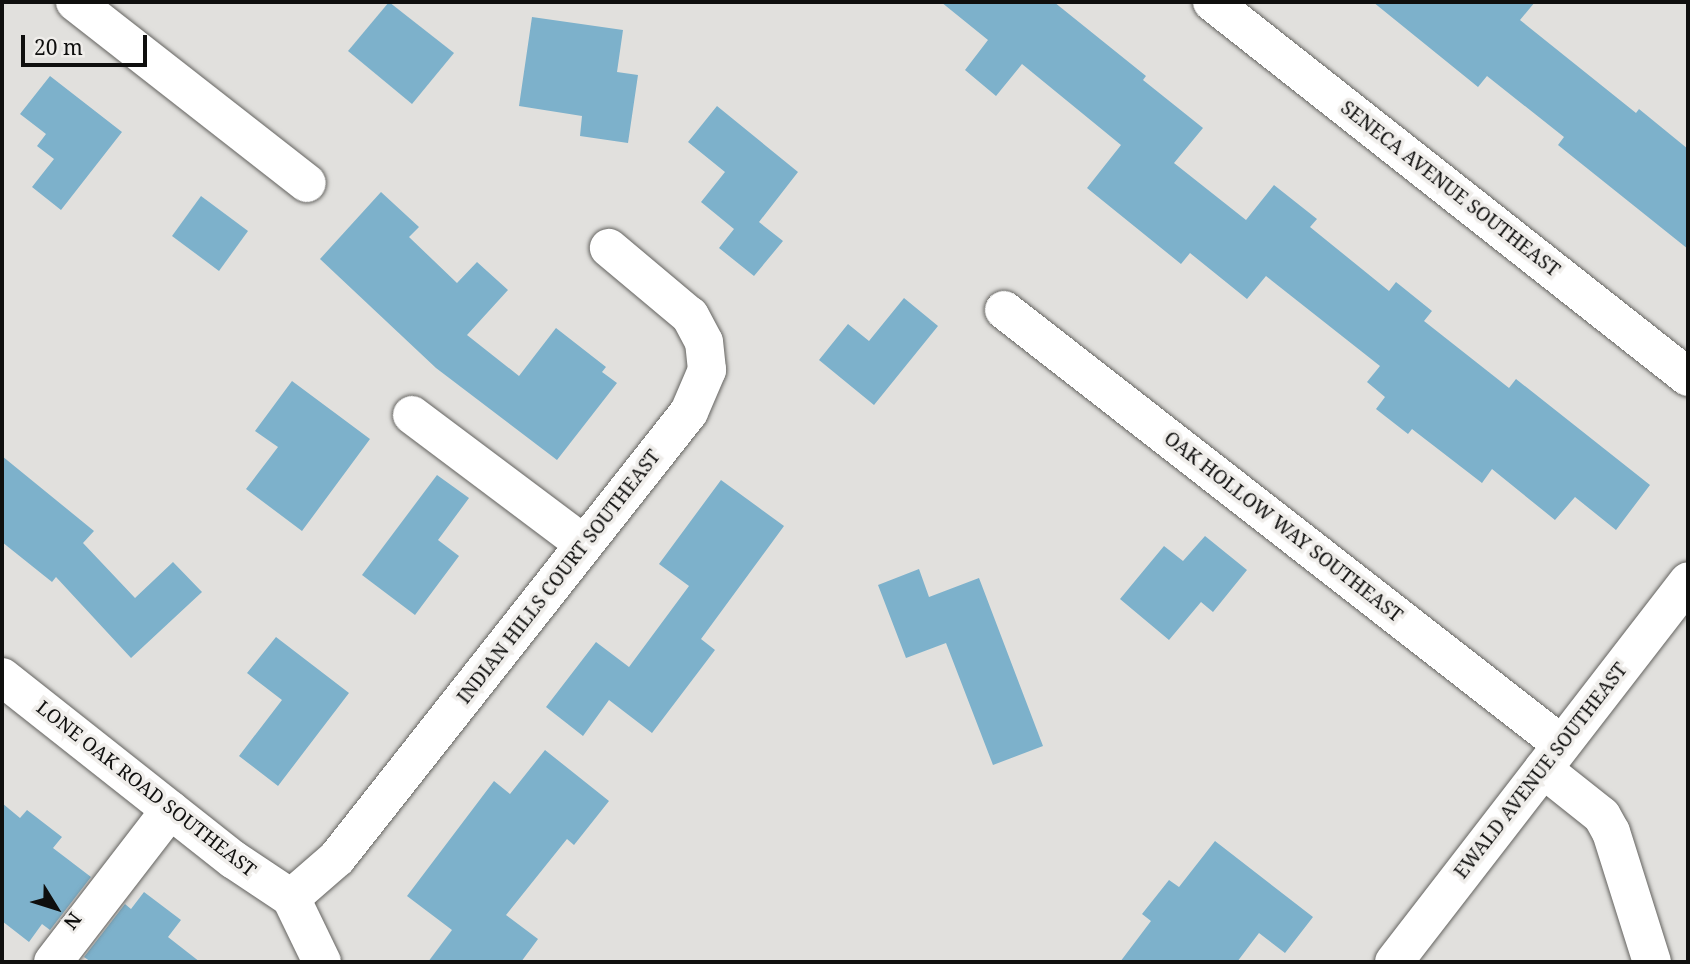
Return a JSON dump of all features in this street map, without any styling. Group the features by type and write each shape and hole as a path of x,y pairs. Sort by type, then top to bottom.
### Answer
{"street":[{"path":"75,2 307,183"},
{"name":"SENECA AVENUE SOUTHEAST","path":"1212,2 1688,377"},
{"name":"INDIAN HILLS COURT SOUTHEAST","path":"291,898 337,858 689,412 706,370 704,342 690,316 609,248"},
{"name":"OAK HOLLOW WAY SOUTHEAST","path":"1004,310 1552,756 1602,816 1611,832 1651,962"},
{"path":"412,415 584,544"},
{"name":"EWALD AVENUE SOUTHEAST","path":"1394,962 1688,580"},
{"name":"LONE OAK ROAD SOUTHEAST","path":"2,677 234,860 291,898"},
{"path":"53,962 170,810"},
{"path":"291,898 323,962"}],"building":[{"path":"389,2 454,53 412,104 348,51"},
{"path":"941,2 1054,2 1146,76 1143,80 1203,128 1174,163 1246,220 1274,185 1317,219 1310,227 1389,291 1396,282 1432,311 1424,321 1509,388 1516,379 1650,485 1616,530 1575,497 1555,520 1492,469 1482,483 1412,429 1408,434 1376,409 1385,397 1367,382 1380,366 1266,276 1247,299 1190,253 1181,264 1087,188 1121,145 1022,64 996,96 965,70 988,40"},
{"path":"1373,2 1535,2 1520,20 1636,113 1639,109 1688,149 1688,249 1558,145 1564,137 1487,76 1478,87"},
{"path":"532,17 623,30 617,72 638,75 628,143 580,136 582,116 519,106"},
{"path":"50,76 122,132 61,210 32,187 54,159 37,146 46,134 20,114"},
{"path":"717,106 798,172 759,222 783,241 754,276 719,248 734,229 701,202 725,172 688,142"},
{"path":"381,192 419,227 409,237 457,283 477,262 508,290 467,335 519,376 556,328 606,367 602,372 617,383 557,460 436,368 320,259"},
{"path":"201,196 248,231 219,271 172,236"},
{"path":"904,298 938,326 874,405 819,360 848,324 869,341"},
{"path":"292,381 370,439 302,531 246,489 278,447 255,431"},
{"path":"2,456 94,531 83,543 135,598 173,562 202,592 131,658 56,577 52,582 2,542"},
{"path":"437,475 469,498 438,540 459,556 415,615 362,575"},
{"path":"721,480 784,526 701,639 715,650 652,733 609,700 583,736 546,707 596,642 629,667 689,586 659,564"},
{"path":"1205,536 1247,570 1213,612 1201,602 1169,640 1120,599 1164,546 1183,561"},
{"path":"919,569 929,597 979,578 1043,746 993,765 946,643 906,658 878,585"},
{"path":"276,637 349,693 278,786 239,756 282,700 247,673"},
{"path":"545,750 609,801 574,845 567,839 506,915 538,939 521,962 428,962 452,930 407,896 494,781 510,794"},
{"path":"2,803 20,818 27,810 62,837 53,848 91,877 50,930 42,924 29,942 2,921"},
{"path":"1215,841 1313,917 1285,953 1259,933 1237,962 1120,962 1151,921 1142,914 1169,880 1179,887"},
{"path":"144,892 181,920 168,937 200,962 91,962 84,957 125,904 131,909"}]}
